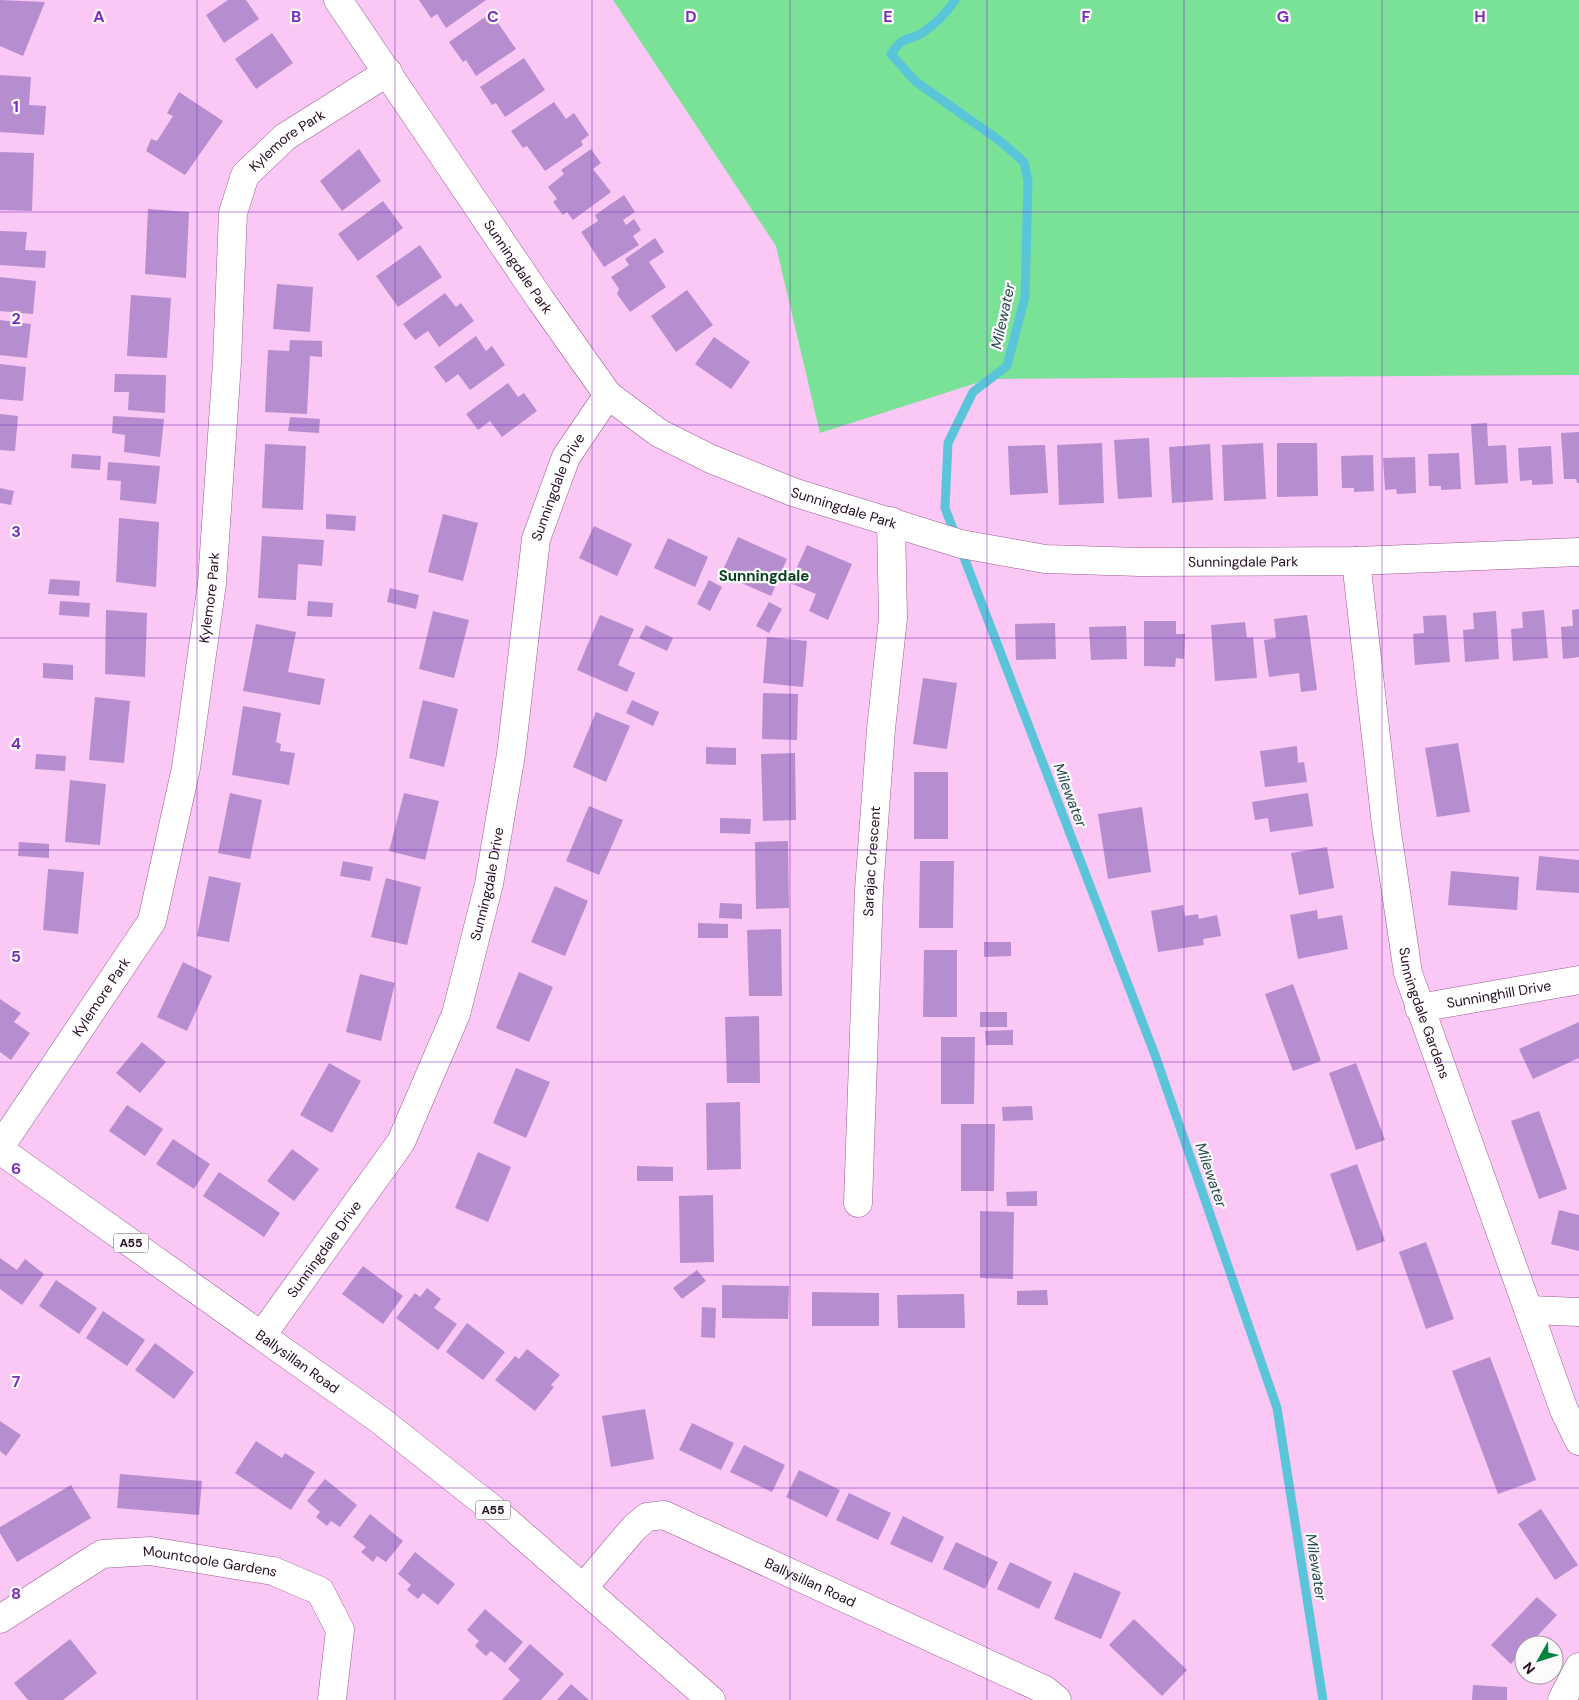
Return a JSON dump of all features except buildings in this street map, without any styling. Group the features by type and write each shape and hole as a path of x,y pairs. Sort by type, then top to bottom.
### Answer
{"main road":[{"name":"Sunningdale Park","path":"338,0 540,300 608,395 658,432 711,459 793,492 949,539 1045,559 1140,562 1356,561 1579,552"},
{"name":"Kylemore Park","path":"0,1148 152,921 186,768 212,583 227,362 233,213 245,175 285,137 388,72"},
{"name":"Sunningdale Drive","path":"262,1335 401,1142 456,1014 489,884 512,754 536,538 566,457 608,395"},
{"name":"Sarajac Crescent","path":"858,1203 869,890 880,729 894,618 891,520"},
{"name":"Sunningdale Gardens","path":"1356,561 1386,825 1408,973 1419,1008 1530,1310 1564,1410 1579,1441"},
{"name":"Sunninghill Drive","path":"1419,1008 1579,980"},
{"name":"Ballysillan Road","path":"0,1148 388,1426 495,1511 710,1700"},
{"path":"1530,1310 1579,1312"},
{"name":"Ballysillan Road","path":"583,1588 634,1528 646,1517 664,1515 1045,1690 1057,1700"},
{"name":"Mountcoole Gardens","path":"0,1619 102,1554 150,1551 273,1571 320,1591 340,1630 332,1700"},
{"path":"1562,1700 1579,1667"}],"green space":[{"path":"613,0 1579,0 1579,375 989,379 820,433 776,246"}],"waterway":[{"name":"Milewater","path":"955,0 937,22 922,33 902,41 891,54 915,81 1000,141 1024,162 1028,181 1025,297 1007,366 973,392 948,443 945,508 1155,1055 1277,1408 1323,1700"}],"district":[{"name":"Sunningdale","path":"764,576"}]}
